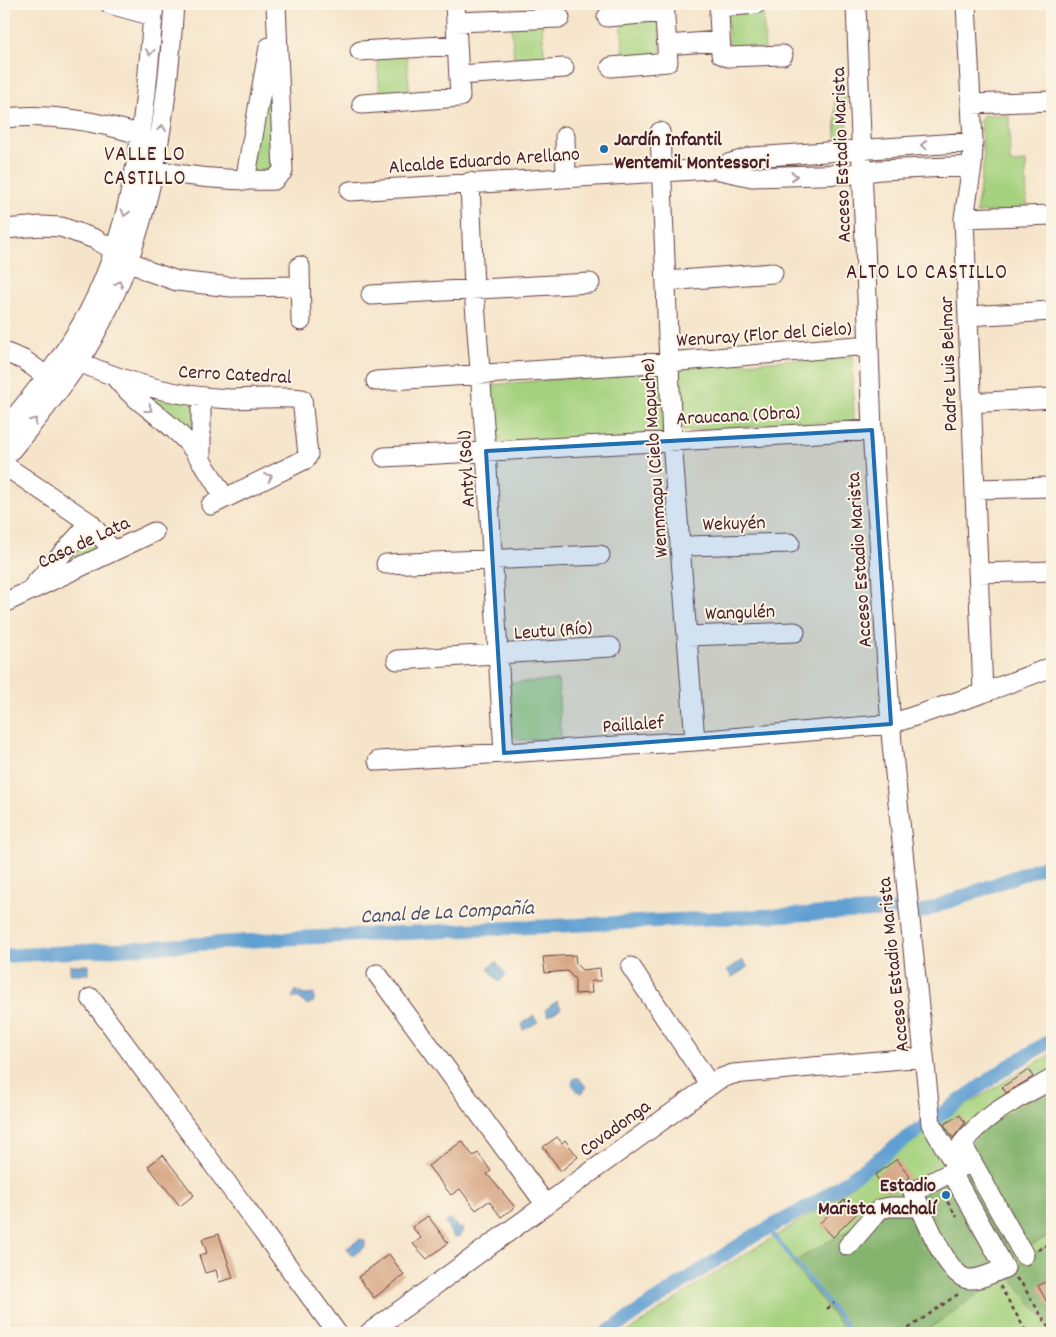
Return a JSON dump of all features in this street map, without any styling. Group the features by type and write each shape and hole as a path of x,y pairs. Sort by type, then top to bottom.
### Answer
{"street":[{"path":"4,459 62,388 101,324 121,256 127,207 142,135 153,10 110,4"},
{"path":"4,430 70,344 121,256 140,229 154,170 167,94 174,4"},
{"path":"154,170 192,178 245,180 274,180 283,171 275,4"},
{"path":"245,180 261,100 275,4"},
{"path":"756,4 720,7 718,13 721,54 724,57 782,55"},
{"name":"Acceso Estadio Marista","path":"856,4 864,172 872,430 891,724 931,1124 960,1167"},
{"name":"Padre Luis Belmar","path":"966,4 973,142 972,166 964,218 983,693"},
{"path":"607,17 665,8 667,54"},
{"path":"362,104 460,97 455,13 560,18"},
{"path":"610,67 720,41"},
{"path":"360,51 457,45"},
{"path":"459,75 564,68"},
{"path":"972,104 1052,101"},
{"path":"4,118 56,117 88,120 142,135"},
{"name":"Wennmapu (Cielo Mapuche)","path":"660,132 672,440 695,741"},
{"path":"566,136 566,176"},
{"name":"Alcalde Eduardo Arellano","path":"350,191 711,168 751,157 973,142"},
{"name":"Alcalde Eduardo Arellano","path":"711,168 752,177 972,166"},
{"name":"Antyl (Sol)","path":"470,182 474,290 482,375 504,753"},
{"path":"964,218 1052,215"},
{"path":"4,229 41,226 61,227 95,239 148,271 177,281 231,287 300,286"},
{"path":"300,266 301,321"},
{"path":"666,281 773,273"},
{"path":"371,295 590,283"},
{"path":"968,316 1052,311"},
{"name":"Wenuray (Flor del Cielo)","path":"376,381 668,362 857,346 869,350"},
{"path":"4,352 24,360 46,376"},
{"name":"Cerro Catedral","path":"79,362 152,388 201,397 302,400 308,455 306,459 218,501 201,461"},
{"path":"114,376 130,395 177,431 201,461"},
{"path":"201,397 201,461"},
{"path":"971,403 1052,398"},
{"name":"Araucana (Obra)","path":"384,457 872,430"},
{"path":"4,465 90,523 113,551"},
{"path":"975,489 1052,487"},
{"path":"29,591 90,523"},
{"name":"Casa de Lata","path":"4,603 154,532"},
{"name":"Wekuyén","path":"681,551 688,546 790,542"},
{"path":"386,564 600,555"},
{"path":"978,573 1052,571"},
{"name":"Wangulén","path":"687,636 796,632"},
{"name":"Leutu (Río)","path":"397,660 611,647"},
{"name":"Paillalef","path":"378,761 695,741 891,724 983,693 1052,666"},
{"path":"631,967 710,1085"},
{"path":"377,974 546,1205"},
{"path":"92,998 337,1333"},
{"name":"Covadonga","path":"369,1333 719,1079 732,1074 924,1057"},
{"path":"960,1167 913,1192 944,1256 960,1275 967,1279 976,1278 1005,1268 960,1167 962,1144 973,1130 988,1117 1052,1079"},
{"path":"960,1167 1024,1254"},
{"path":"848,1246 880,1210 890,1207 920,1207"}],"path":[{"path":"1005,1268 1022,1284 1052,1333"},
{"path":"902,1333 962,1292"},
{"path":"828,1308 834,1303"}],"highlighted area":[{"path":"872,430 891,724 504,753 486,451"}],"green space":[{"path":"727,7 763,7 765,54 729,55"},
{"path":"659,17 662,60 624,62 621,20"},
{"path":"542,22 545,67 515,69 511,24"},
{"path":"273,50 279,168 249,177"},
{"path":"406,52 410,96 380,98 377,54"},
{"path":"846,96 848,141 836,140 835,97"},
{"path":"984,115 1009,115 1010,163 1026,162 1027,210 976,213 984,160 980,120"},
{"path":"852,356 854,421 683,431 677,367"},
{"path":"661,370 665,436 498,446 491,385"},
{"path":"133,389 195,402 195,440"},
{"path":"88,533 101,549 53,572"},
{"path":"558,680 561,738 520,740 512,735 509,683"},
{"name":"Estadio Marista Machalí","path":"1052,1053 1052,1333 626,1333 724,1267 826,1205 852,1186 913,1133 948,1116"},
{"path":"1052,1087 1052,1234 1022,1250 981,1280 988,1287 923,1333 847,1333 792,1263 913,1192 966,1149 992,1123"},
{"path":"1052,1243 1052,1328 1011,1278 1026,1258"}],"water":[{"path":"743,960 748,967 732,977 727,970"},
{"path":"496,962 506,975 499,982 488,968"},
{"path":"70,965 89,965 89,974 70,974"},
{"path":"296,990 304,995 314,994 314,1002 306,1005 299,998 292,998"},
{"path":"557,1001 561,1008 549,1016 545,1010"},
{"path":"533,1016 538,1022 523,1030 522,1024"},
{"path":"574,1078 579,1078 586,1087 583,1093 579,1093 572,1084"},
{"path":"451,1219 459,1229 462,1228 463,1230 459,1237 453,1236 445,1223"},
{"path":"360,1239 365,1241 365,1247 352,1256 347,1248"}],"building":[{"path":"575,955 576,964 582,970 600,968 601,981 591,981 592,993 575,994 575,979 567,971 545,973 543,957"},
{"path":"1029,1070 1033,1077 1006,1093 1002,1087"},
{"path":"960,1115 965,1123 953,1138 944,1124"},
{"path":"557,1137 562,1143 565,1140 578,1157 561,1171 543,1147"},
{"path":"462,1141 473,1156 478,1153 491,1171 487,1174 515,1207 501,1217 489,1201 476,1210 460,1189 451,1195 428,1166"},
{"path":"163,1155 194,1195 180,1206 148,1166"},
{"path":"897,1159 910,1177 888,1193 875,1175"},
{"path":"844,1200 857,1213 833,1237 820,1223"},
{"path":"428,1216 448,1243 427,1259 413,1244 421,1238 412,1227"},
{"path":"219,1234 233,1278 219,1282 216,1270 205,1273 199,1255 207,1253 202,1239"},
{"path":"389,1254 404,1275 374,1298 358,1277"},
{"path":"1052,1278 1052,1311 1038,1286"}],"waterway":[{"name":"Canal de La Compañía","path":"919,913 1052,863"},
{"name":"Canal de La Compañía","path":"4,956 297,938 892,910"},
{"path":"606,1333 750,1238 817,1202 1009,1066 1052,1040"},
{"path":"768,1228 852,1333"}],"place":[{"name":"Jardín Infantil Wentemil Montessori","path":"604,149"},
{"name":"Estadio Marista Machalí","path":"946,1195"}],"district":[{"name":"VALLE LO CASTILLO","path":"145,165"},
{"name":"ALTO LO CASTILLO","path":"927,271"}]}
